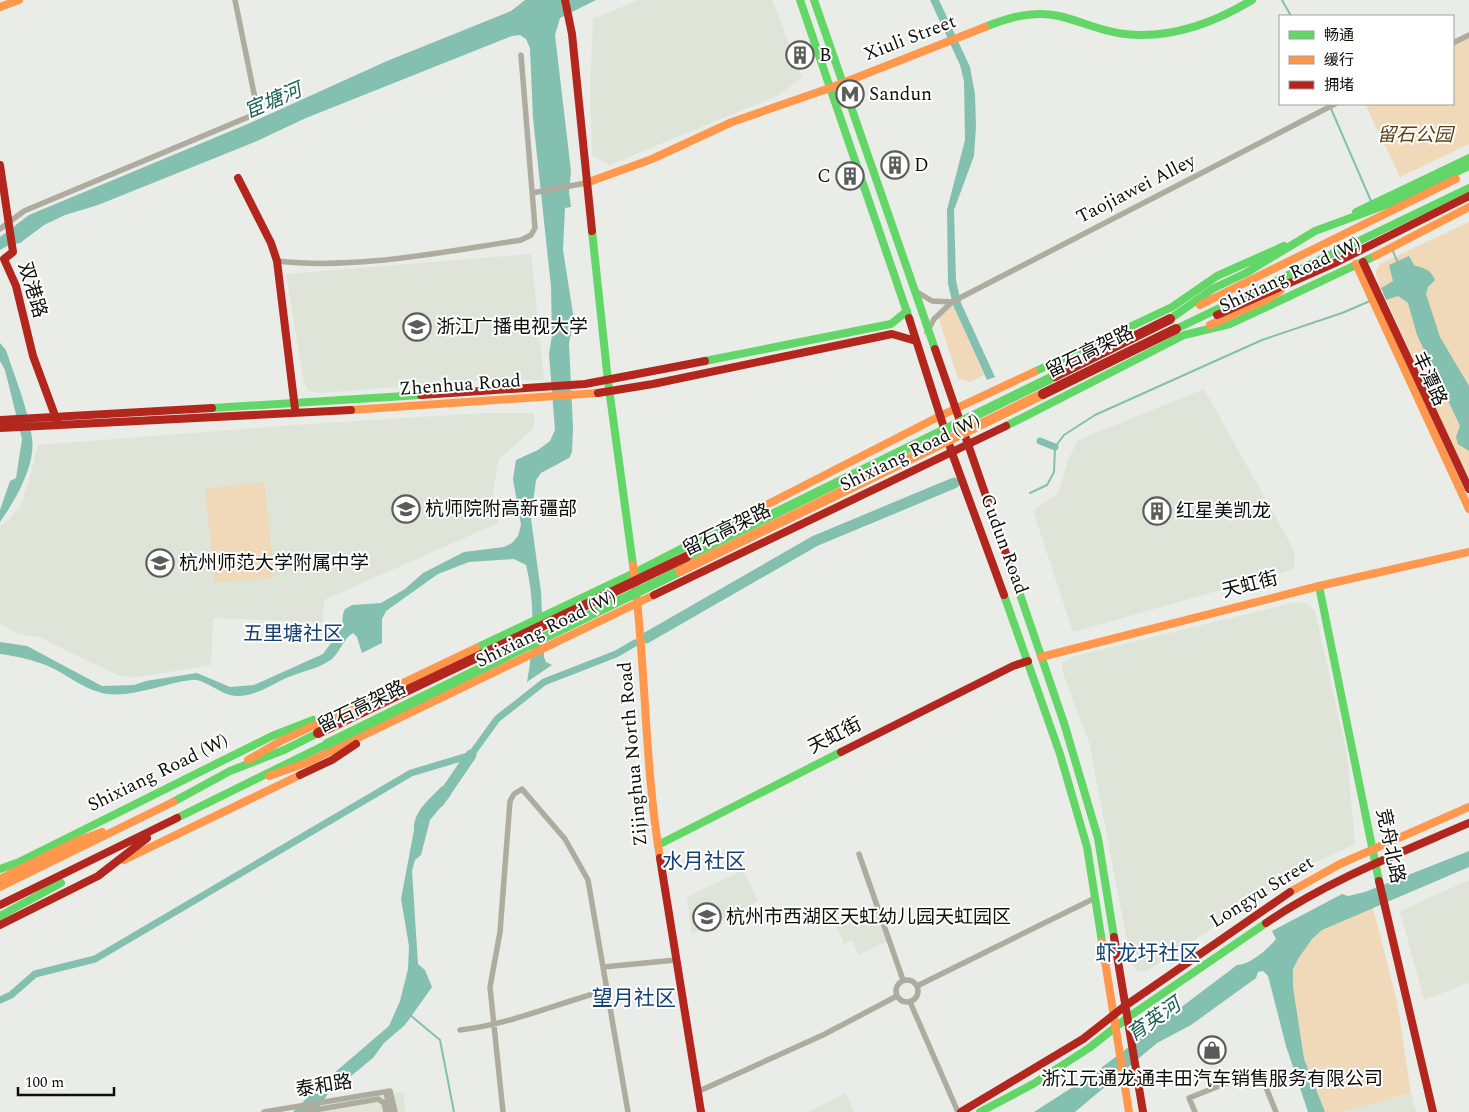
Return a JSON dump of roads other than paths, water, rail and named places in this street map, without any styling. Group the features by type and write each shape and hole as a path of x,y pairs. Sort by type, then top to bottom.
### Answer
{"main road":[{"path":"0,7 19,0"},
{"path":"566,0 570,20 586,183"},
{"name":"Gudun Road","path":"800,0 907,311 952,453 1060,754 1087,847 1129,1112"},
{"name":"Gudun Road","path":"814,0 927,332 1064,723 1098,838 1143,1112"},
{"name":"Xiuli Street","path":"586,183 652,159 732,122 842,84 948,44 960,37 1029,13 1050,13 1108,31 1155,35 1195,28 1228,16 1248,3"},
{"name":"双港路","path":"0,165 10,224 6,257 16,286 33,356 57,421"},
{"path":"1170,320 1214,288 1246,273 1315,231 1469,165"},
{"name":"留石高架路","path":"0,888 161,809 230,772 284,750 809,498 1170,320 1382,236 1406,204 1469,165"},
{"path":"238,178 272,243 277,261 295,409"},
{"name":"Zijinghua North Road","path":"586,183 609,386 638,604 650,770 658,845 701,1112"},
{"name":"留石高架路","path":"0,905 327,744 1382,236 1411,215 1469,188"},
{"path":"1401,235 1469,196"},
{"path":"1180,332 1286,286 1363,249 1382,236 1401,235 1469,207"},
{"name":"Shixiang Road (W)","path":"230,772 279,742 634,573 940,416 1172,307 1217,276 1315,231"},
{"name":"Shixiang Road (W)","path":"250,783 306,763 952,453 1180,332 1230,324 1359,263 1382,236"},
{"name":"丰潭路","path":"1359,263 1469,489"},
{"name":"丰潭路","path":"1376,299 1469,509"},
{"name":"Zhenhua Road","path":"609,386 890,324 907,311"},
{"name":"Zhenhua Road","path":"0,420 12,423 295,409 585,390 892,334 916,341"},
{"name":"Zhenhua Road","path":"0,428 12,423"},
{"name":"天虹街","path":"1041,657 1319,586 1469,552"},
{"name":"竞舟北路","path":"1319,586 1372,850 1434,1112"},
{"name":"天虹街","path":"658,845 1012,666 1028,661"},
{"name":"Shixiang Road (W)","path":"0,870 22,861 272,736 390,688"},
{"name":"Shixiang Road (W)","path":"0,925 98,876 141,851 332,760 367,734"},
{"name":"Longyu Street","path":"959,1112 1044,1064 1284,895 1340,864 1469,807"},
{"path":"0,879 75,842 161,809"},
{"name":"Longyu Street","path":"980,1112 1033,1084 1291,906 1376,864 1469,823"},
{"path":"98,876 165,824"},
{"path":"0,916 72,877 108,852"}],"street":[{"path":"0,229 10,224 24,211 66,196 138,161 190,142 258,113 235,0"},
{"path":"1454,43 1469,35"},
{"path":"277,261 308,265 410,256 521,240 531,235 535,228 521,54"},
{"name":"Taojiawei Alley","path":"927,332 934,320 952,302 966,294 1333,105"},
{"path":"532,193 586,183"},
{"path":"912,288 926,299 952,302"},
{"path":"503,1112 490,986 500,932 510,801 514,794 522,789 566,839 588,880 628,1112"},
{"path":"859,854 903,980"},
{"path":"917,986 1095,898"},
{"path":"603,967 676,960"},
{"path":"903,980 913,981 917,986 918,994 910,1002"},
{"path":"903,980 896,987 897,996 902,1001 910,1002"},
{"path":"460,1030 493,1026 536,1014 561,1002 608,990"},
{"path":"698,1092 823,1035 897,996"},
{"path":"910,1002 959,1112"},
{"path":"1195,1112 1189,1098 1259,1070 1276,1112"},
{"path":"388,1091 390,1112"},
{"path":"388,1091 395,1112"},
{"name":"泰和路","path":"264,1112 388,1091"},
{"name":"泰和路","path":"303,1112 378,1099 384,1103 386,1112"}],"waterway":[{"path":"1282,0 1290,15"},
{"path":"1329,105 1371,201"},
{"path":"1392,249 1398,263"},
{"path":"1030,493 1047,485 1054,472 1055,447 1064,435 1095,415 1262,340 1342,313 1370,301"},
{"path":"1040,441 1055,447"},
{"path":"646,638 815,541 954,483"},
{"path":"0,1000 11,995 35,974 95,959 411,773 471,755 497,719 544,682 616,654 635,643"},
{"path":"439,802 471,755"},
{"path":"410,1015 440,1040 454,1112"}],"place":[{"name":"B","path":"800,55"},
{"name":"Sandun","path":"850,94"},
{"name":"D","path":"895,165"},
{"name":"C","path":"850,176"},
{"name":"浙江广播电视大学","path":"417,327"},
{"name":"杭师院附高新疆部","path":"406,509"},
{"name":"红星美凯龙","path":"1157,511"},
{"name":"杭州师范大学附属中学","path":"160,563"},
{"name":"杭州市西湖区天虹幼儿园天虹园区","path":"707,917"},
{"name":"浙江元通龙通丰田汽车销售服务有限公司","path":"1212,1050"}],"district":[{"name":"五里塘社区","path":"293,634"},
{"name":"水月社区","path":"704,862"},
{"name":"虾龙圩社区","path":"1148,954"},
{"name":"望月社区","path":"634,999"}],"water label":[{"name":"宦塘河","path":"273,101"},
{"name":"育英河","path":"1154,1020"}],"park label":[{"name":"留石公园","path":"1415,135"}]}
